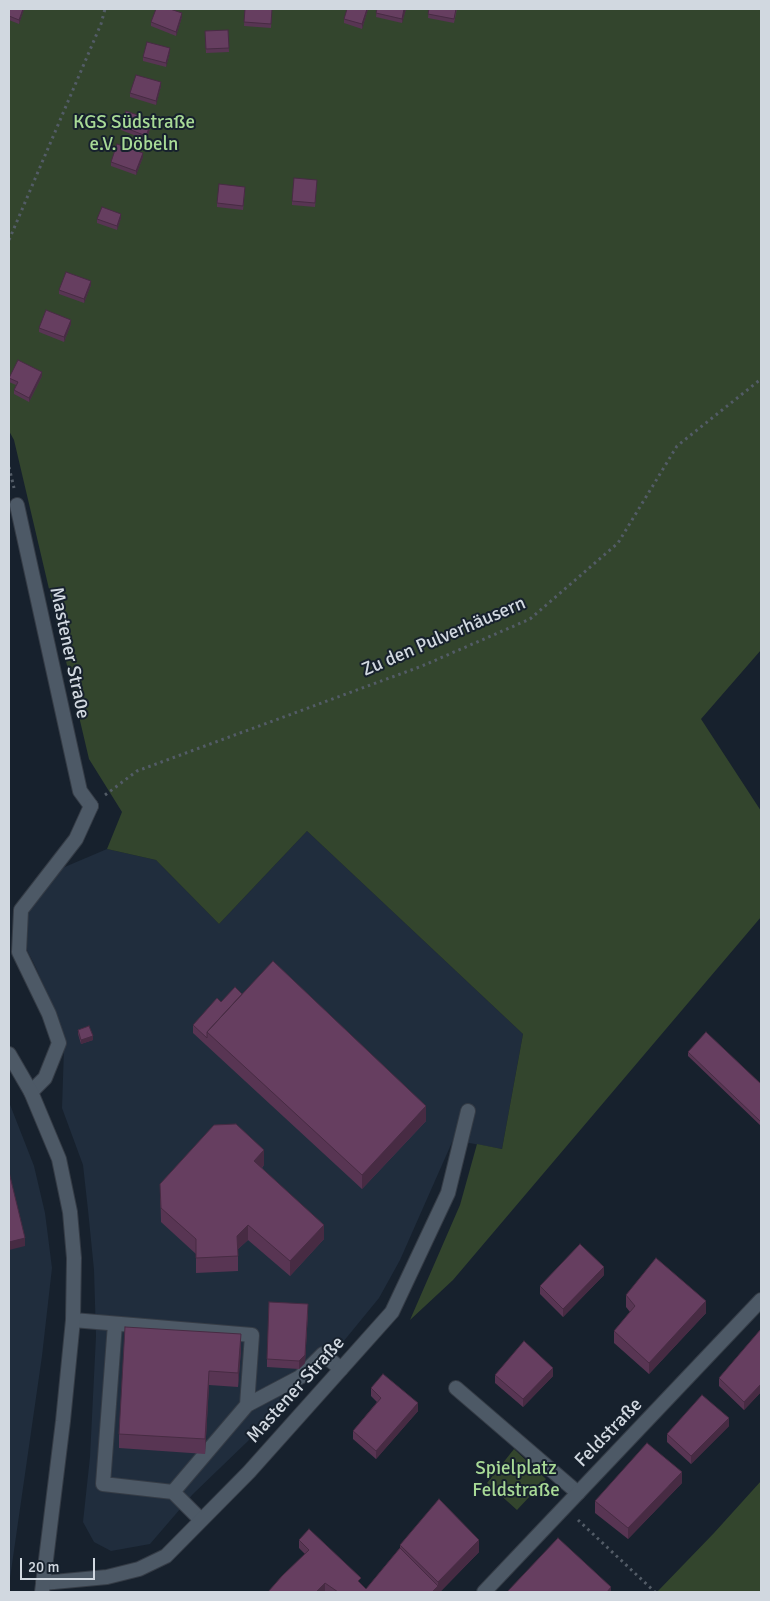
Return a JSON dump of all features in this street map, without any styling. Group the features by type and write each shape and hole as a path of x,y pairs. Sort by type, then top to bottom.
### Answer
{"street":[{"name":"Mastener Stra0e","path":"17,506 80,791 91,806"},
{"path":"31,1092 45,1078 59,1043 49,1014 19,952 21,910 76,839 91,806"},
{"name":"Mastener Straße","path":"9,1054 31,1092 59,1159 70,1212 74,1258 72,1320 63,1421 42,1588 107,1577 139,1569 166,1556 249,1472 392,1312 448,1194 468,1112"},
{"name":"Feldstraße","path":"484,1592 761,1300"},
{"path":"72,1320 252,1335 247,1405"},
{"path":"116,1324 103,1484 173,1492 201,1520"},
{"path":"173,1492 247,1405 300,1377 323,1354 341,1369"},
{"path":"456,1388 578,1493"}],"path":[{"path":"9,240 106,9"},
{"name":"Zu den Pulverhäusern","path":"91,806 136,771 422,666 530,619 618,543 677,446 761,379"},
{"path":"564,1507 655,1592"}],"shaded area":[{"path":"307,831 523,1034 502,1149 453,1140 400,1260 379,1298 334,1353 193,1494 150,1544 111,1551 94,1542 83,1522 90,1457 96,1336 94,1270 83,1165 62,1108 64,1048 60,1023 27,950 28,911 60,869 107,849 156,860 219,924"},
{"path":"9,1102 34,1166 45,1213 52,1268 42,1356 9,1585"}],"green space":[{"name":"KGS Südstraße e.V. Döbeln","path":"9,9 761,9 761,650 701,719 761,811 761,917 453,1280 410,1320 460,1205 477,1144 502,1149 523,1034 307,831 219,924 156,860 107,849 122,812 89,759 14,440 9,431"},
{"name":"Spielplatz Feldstraße","path":"514,1449 546,1479 517,1510 487,1483"},
{"path":"761,1481 761,1592 657,1592 714,1533"}],"building":[{"path":"9,9 23,9 19,20 9,16"},
{"path":"156,9 170,9 182,13 176,32 151,22"},
{"path":"245,9 272,9 271,24 244,22"},
{"path":"347,9 367,9 362,24 344,19"},
{"path":"377,9 404,9 402,19 376,13"},
{"path":"429,9 456,9 454,19 428,14"},
{"path":"228,30 229,48 206,49 205,31"},
{"path":"147,42 170,48 166,63 143,57"},
{"path":"136,75 161,82 156,101 130,93"},
{"path":"126,111 152,120 146,136 121,126"},
{"path":"117,144 143,153 136,171 111,162"},
{"path":"294,178 317,180 315,203 292,201"},
{"path":"219,184 245,187 243,206 217,203"},
{"path":"102,207 121,214 117,226 97,219"},
{"path":"66,272 91,281 84,299 59,290"},
{"path":"46,310 71,320 64,337 39,328"},
{"path":"18,360 42,372 29,398 14,390 18,382 9,378"},
{"path":"273,961 426,1106 362,1175 207,1032"},
{"path":"235,987 242,994 207,1032 207,1038 193,1025 217,998 221,1002"},
{"path":"89,1026 93,1036 81,1040 78,1030"},
{"path":"706,1032 761,1084 761,1122 688,1052"},
{"path":"236,1124 264,1150 254,1161 324,1225 290,1261 248,1225 237,1236 238,1256 196,1258 196,1239 161,1208 160,1184 214,1125"},
{"path":"9,1172 25,1238 9,1242"},
{"path":"580,1244 604,1267 563,1309 540,1286"},
{"path":"656,1258 706,1301 649,1363 614,1331 635,1306 626,1295"},
{"path":"269,1302 308,1304 305,1355 299,1361 267,1359"},
{"path":"125,1327 241,1334 238,1373 209,1371 205,1439 119,1434"},
{"path":"761,1329 761,1384 744,1402 719,1378"},
{"path":"524,1341 553,1368 523,1399 495,1375"},
{"path":"383,1374 418,1403 376,1451 353,1431 381,1398 371,1388"},
{"path":"702,1395 729,1418 691,1456 667,1434"},
{"path":"647,1443 682,1472 628,1528 595,1501"},
{"path":"439,1499 479,1540 438,1582 400,1545"},
{"path":"309,1529 361,1578 358,1581 366,1589 400,1548 438,1586 432,1592 338,1592 325,1583 316,1592 268,1592 309,1550 299,1540"},
{"path":"558,1538 611,1587 607,1592 507,1592"}]}
